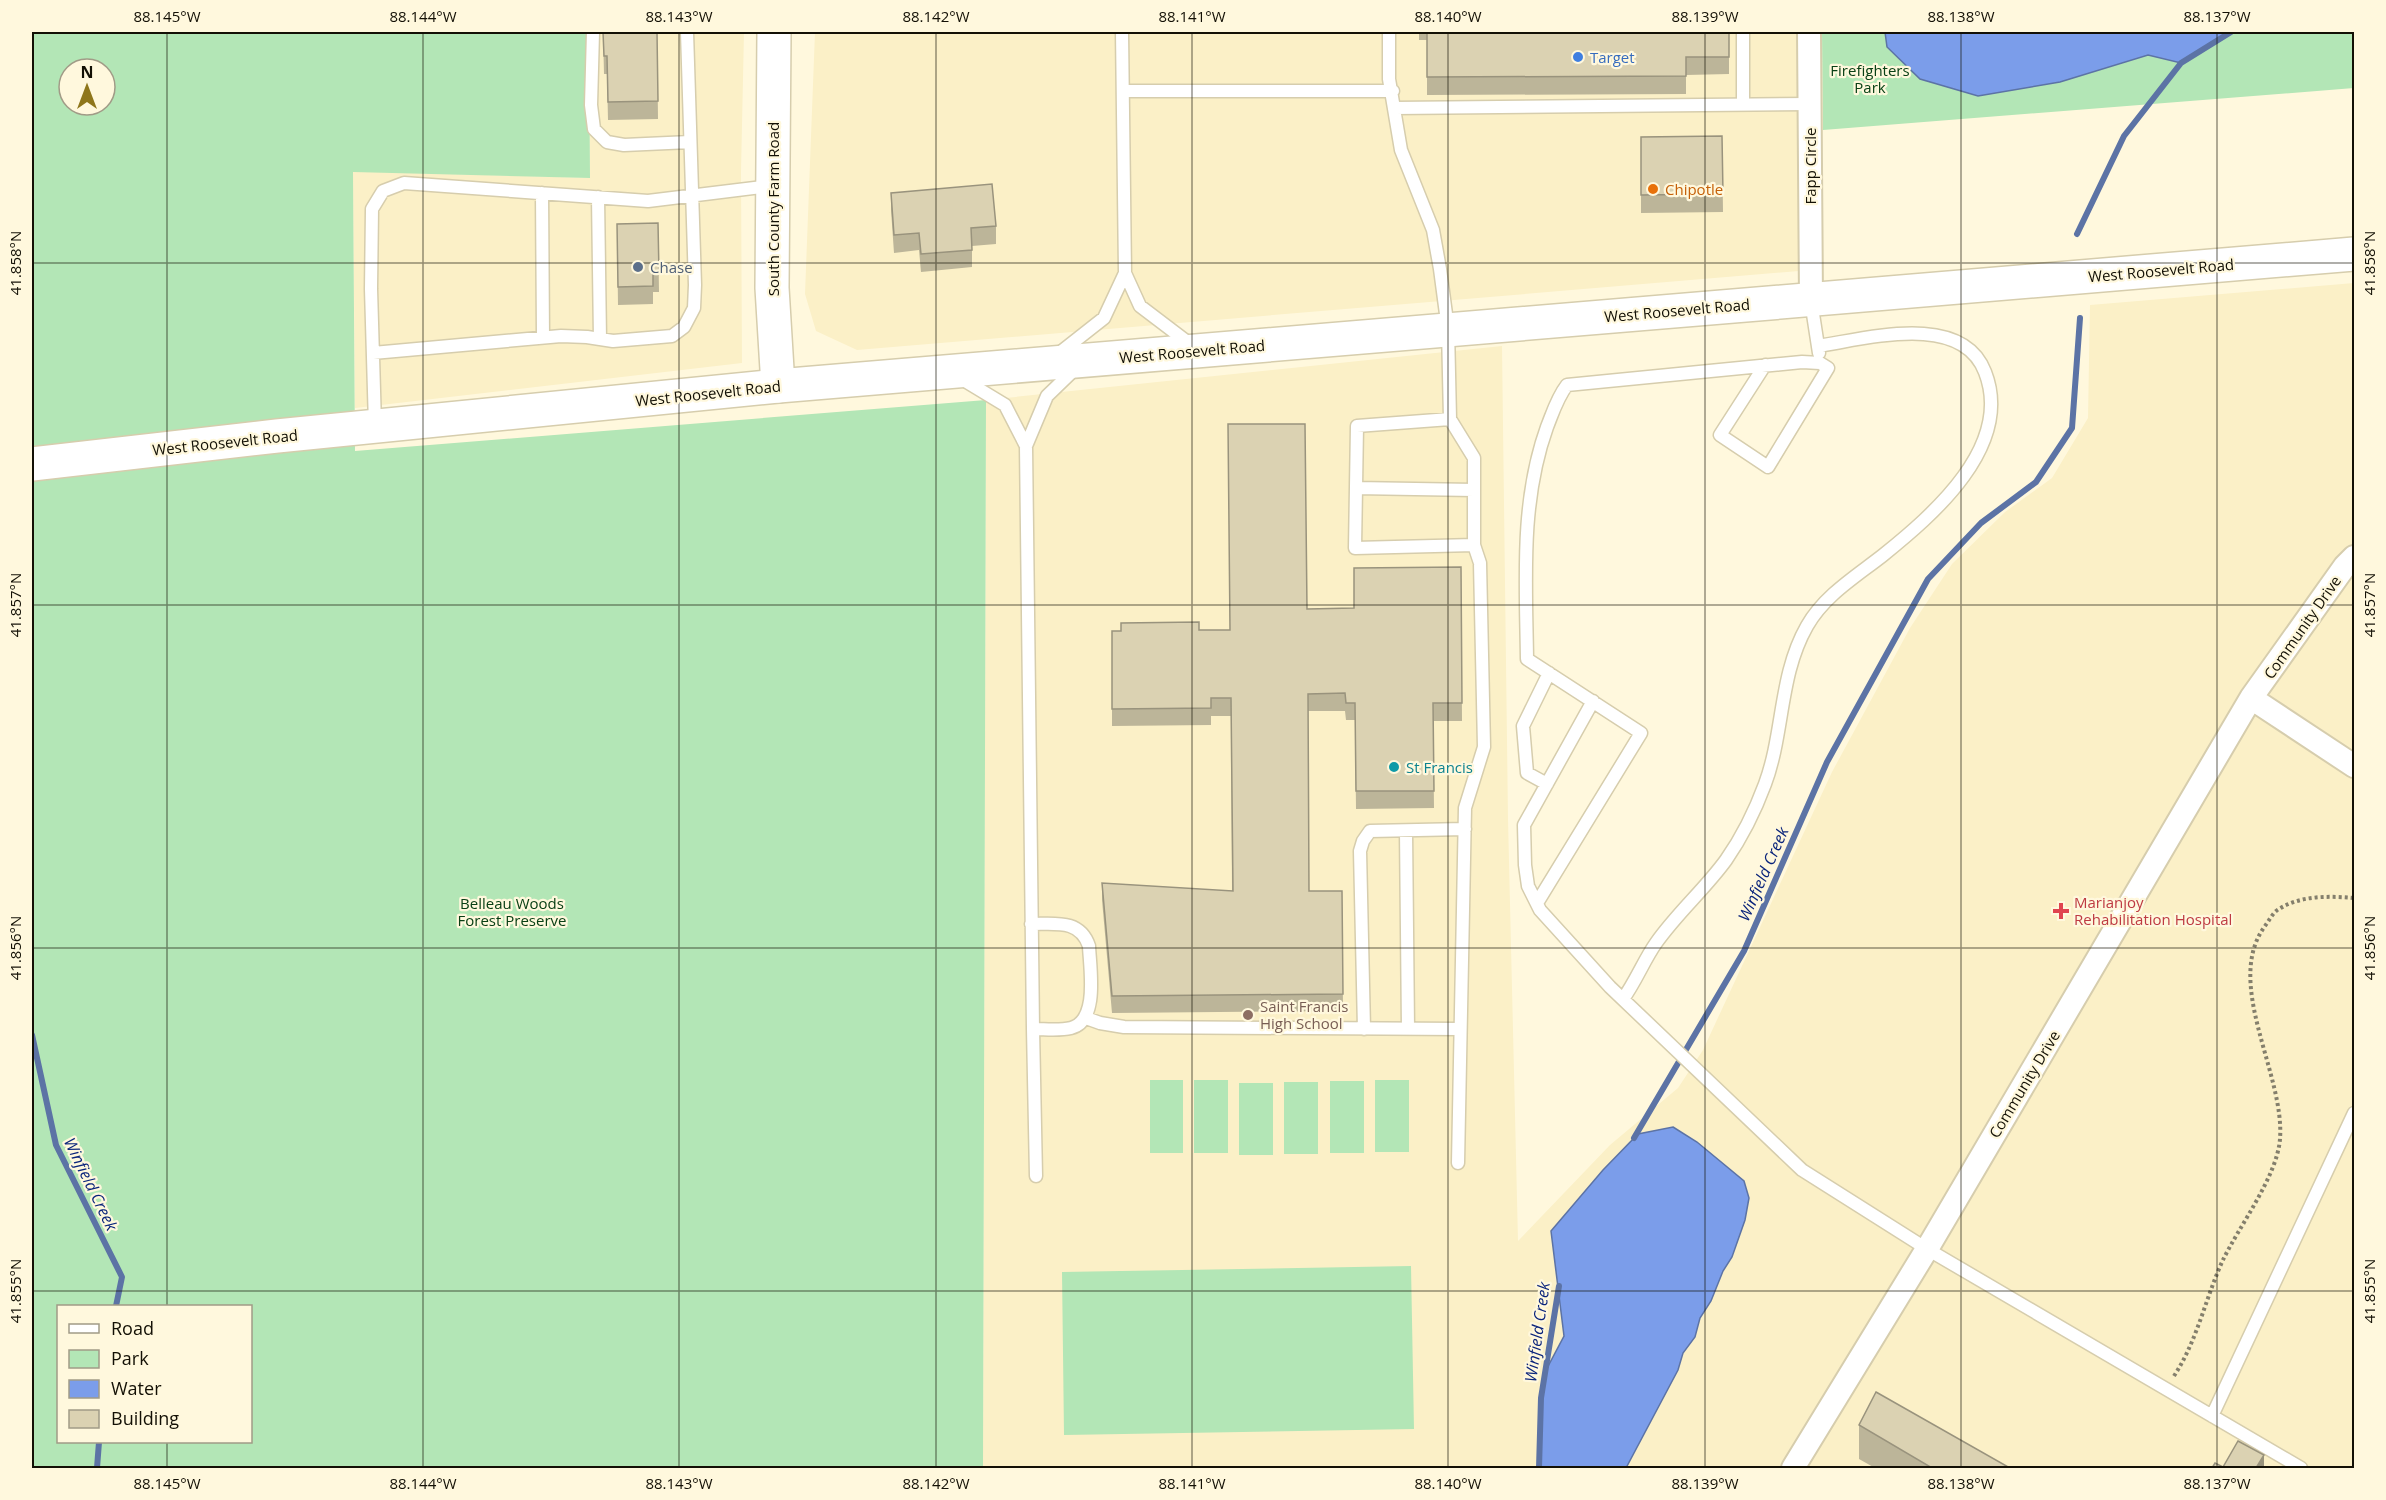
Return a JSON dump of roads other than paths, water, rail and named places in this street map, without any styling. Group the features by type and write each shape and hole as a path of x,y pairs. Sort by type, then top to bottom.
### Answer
{"main road":[{"name":"South County Farm Road","path":"774,32 772,288 778,386"},
{"name":"West Roosevelt Road","path":"32,464 277,436 778,386 2355,254"}],"street":[{"name":"Fapp Circle","path":"1809,32 1811,300"},
{"name":"Community Drive","path":"1793,1468 1927,1249 2251,698 2345,566 2355,557"},
{"path":"2251,698 2355,766"}],"lane":[{"path":"593,32 591,105 594,129 607,142 624,145 690,142"},
{"path":"373,353 543,337 574,336 613,341 672,336 684,327 694,308 687,32"},
{"path":"1122,32 1125,273 1140,306 1198,351"},
{"path":"1389,32 1389,79 1401,150 1433,230 1448,329 1450,419 1474,458 1474,545 1480,563 1484,747 1465,808 1458,1162"},
{"path":"1743,32 1743,104"},
{"path":"1123,92 1392,92"},
{"path":"1394,108 1810,104"},
{"path":"375,428 372,209 383,191 404,183 648,201 771,186"},
{"path":"542,193 543,337"},
{"path":"598,197 600,339"},
{"path":"1045,364 1104,318 1125,273"},
{"path":"1811,300 1820,363"},
{"path":"1623,999 1656,944 1726,860 1743,833 1766,783 1774,755 1793,654 1814,614 1834,593 1922,522 1948,495 1966,473 1987,433 1991,402 1986,375 1976,356 1955,340 1933,335 1900,334 1818,346"},
{"path":"1036,1176 1026,446 1047,396 1084,360"},
{"path":"1537,903 1641,733 1527,659 1525,540 1530,497 1543,440 1559,396 1567,385 1765,365 1820,363 1828,368 1767,467 1720,435 1765,365"},
{"path":"951,372 1005,405 1026,446"},
{"path":"1450,419 1357,426 1355,548 1474,545"},
{"path":"1356,488 1474,490"},
{"path":"1547,784 1527,773 1523,726 1549,673"},
{"path":"1593,701 1524,825 1528,885 1540,910 1623,999 1802,1170 1927,1249 2301,1468"},
{"path":"1364,1029 1360,851 1363,841 1370,831 1465,829"},
{"path":"1406,831 1408,1029"},
{"path":"1031,924 1074,926 1086,938 1089,946 1090,1001 1086,1017 1072,1028 1033,1029"},
{"path":"1086,1017 1100,1023 1124,1028 1460,1029"},
{"path":"2212,1416 2355,1113"}],"water":[{"path":"1885,32 2231,32 2181,63 2148,55 2060,82 1978,96 1920,79 1887,47"},
{"path":"1673,1127 1697,1142 1744,1181 1749,1198 1745,1220 1732,1257 1723,1271 1711,1301 1700,1318 1695,1337 1683,1353 1678,1370 1626,1468 1539,1468 1541,1398 1545,1372 1564,1336 1551,1231 1603,1170 1638,1134"}],"waterway":[{"name":"Winfield Creek","path":"2077,234 2124,136 2181,63 2231,32"},
{"name":"Winfield Creek","path":"1634,1138 1744,951 1827,762 1928,579 1981,523 2036,482 2072,428 2080,318"},
{"name":"Winfield Creek","path":"32,1035 56,1145 122,1277 116,1305"},
{"name":"Winfield Creek","path":"1539,1468 1541,1398 1559,1286"},
{"name":"Winfield Creek","path":"97,1468 99,1443"}],"place":[{"name":"Target","path":"1578,57"},
{"name":"Chipotle","path":"1653,189"},
{"name":"Chase","path":"638,267"},
{"name":"St Francis","path":"1394,767"},
{"name":"Marianjoy Rehabilitation Hospital","path":"2061,911"},
{"name":"Saint Francis High School","path":"1248,1015"}],"park label":[{"name":"Firefighters Park","path":"1870,78"},
{"name":"Belleau Woods Forest Preserve","path":"512,912"}]}
